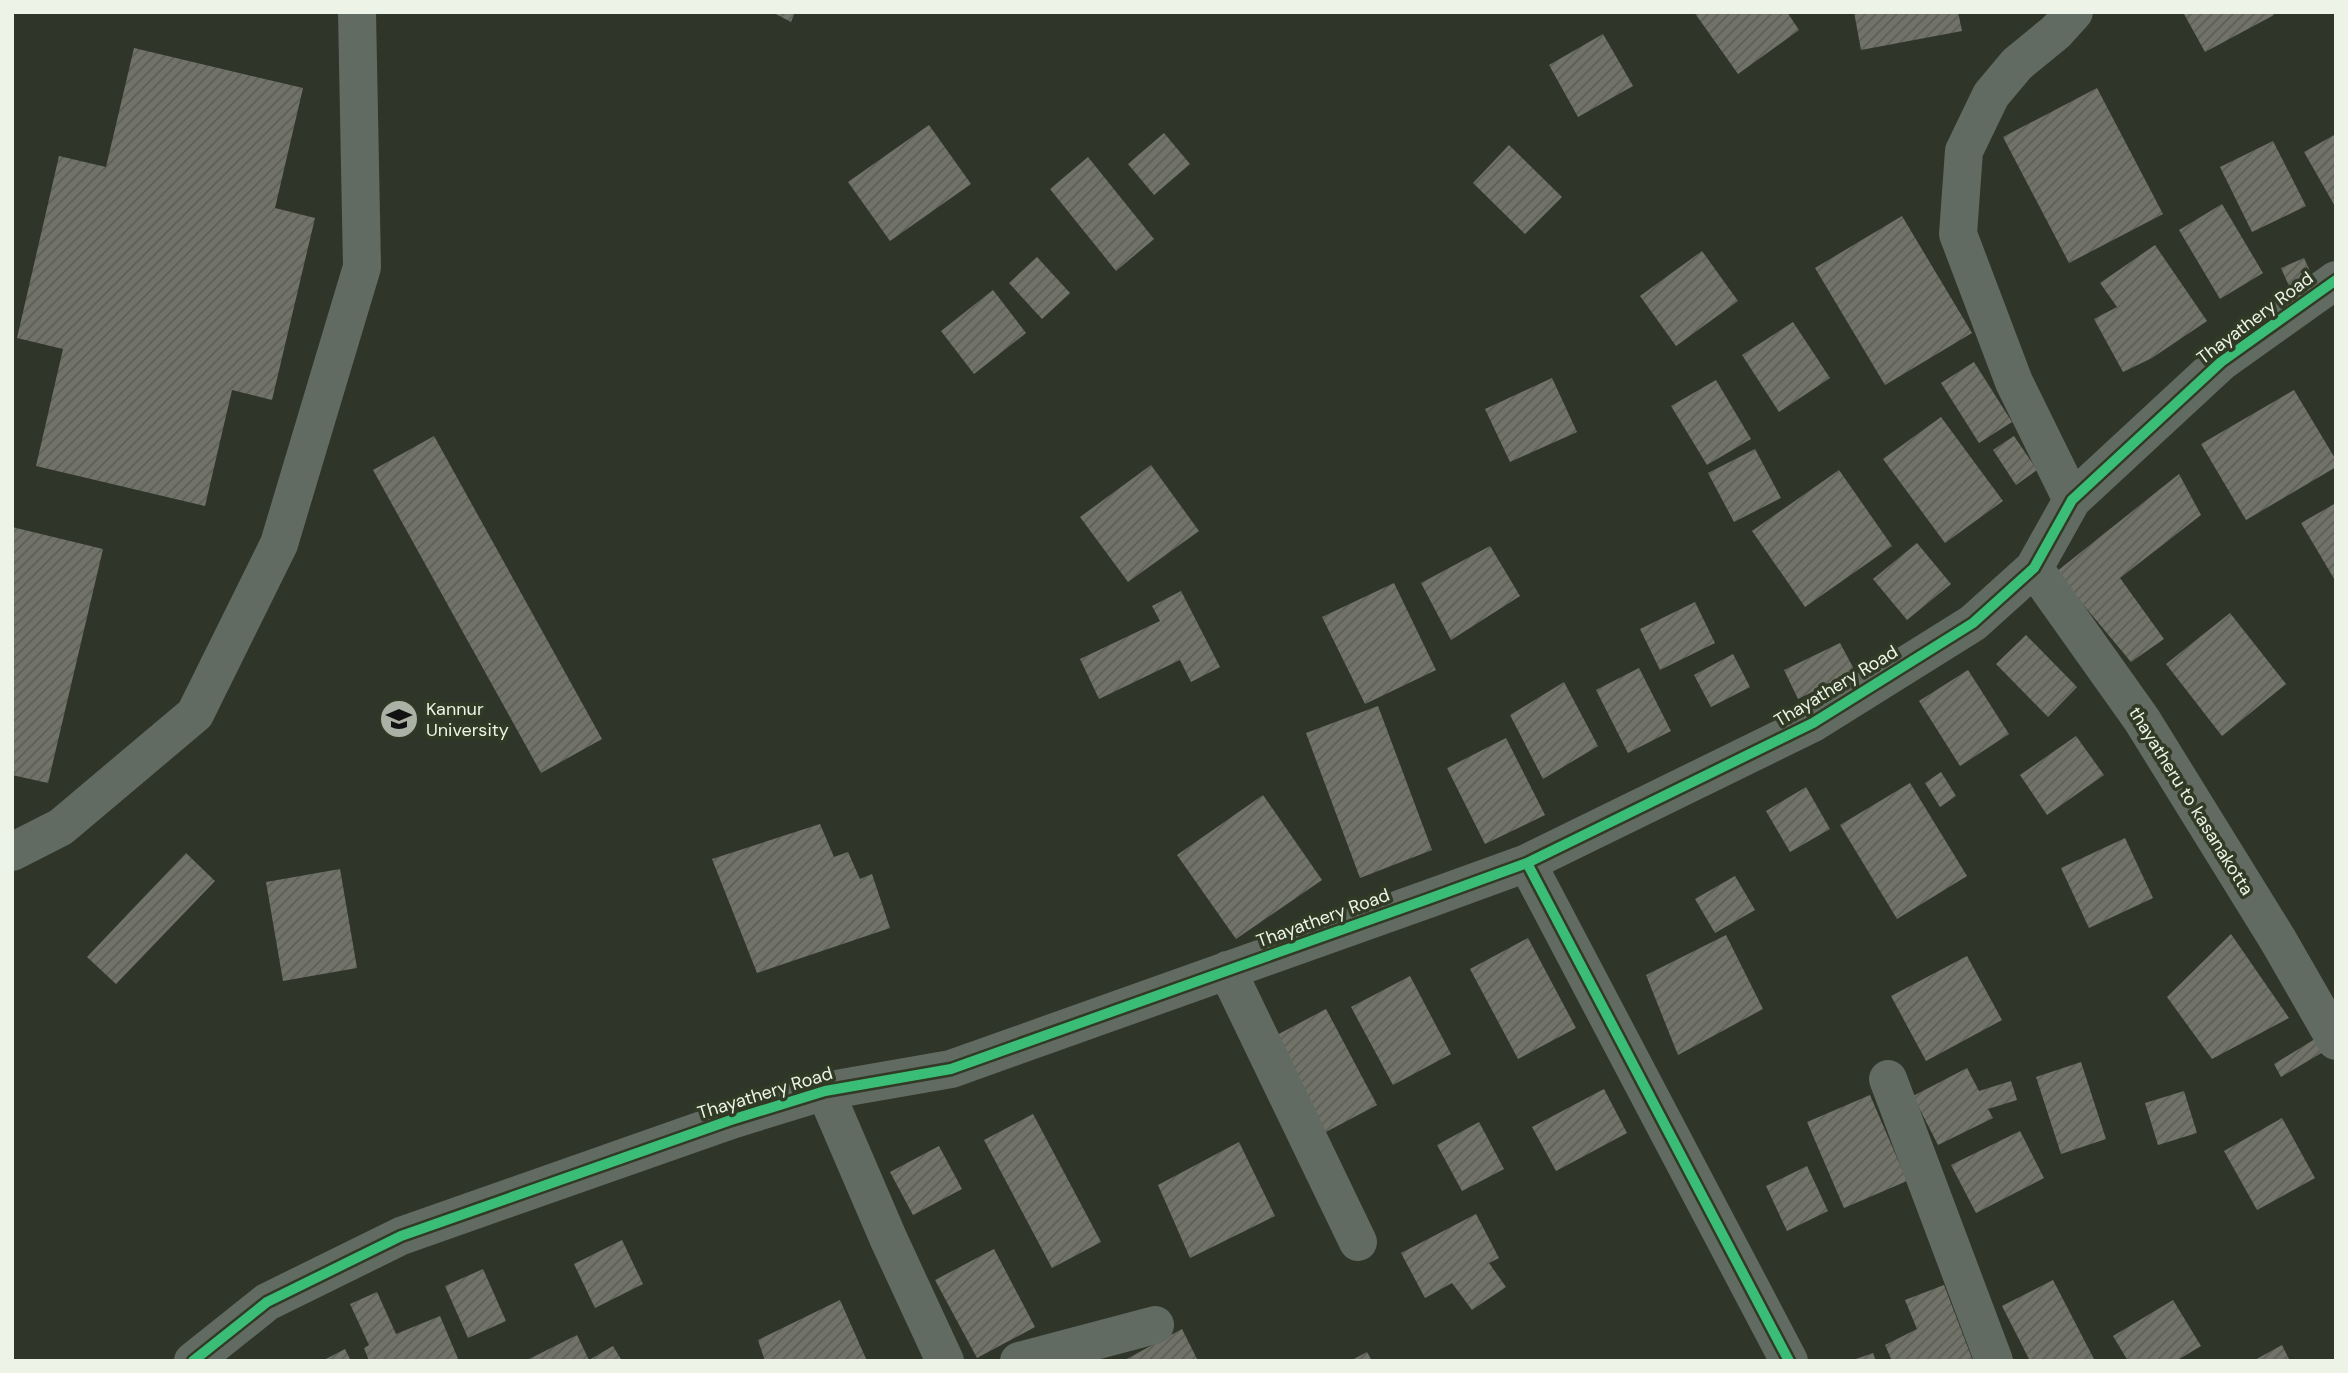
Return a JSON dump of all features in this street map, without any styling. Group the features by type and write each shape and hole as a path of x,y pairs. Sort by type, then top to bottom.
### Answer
{"street":[{"path":"12,852 61,827 195,714 279,544 362,267 357,12"},
{"path":"2072,500 2014,382 1958,234 1964,151 1991,95 2017,64 2056,32 2074,12"},
{"name":"Thayathery Road","path":"193,1361 267,1302 401,1236 731,1120 825,1091 951,1069 1527,863 1813,723 1973,622 2034,568 2072,500 2221,362 2336,279"},
{"name":"thayatheru to kasanakotta","path":"2034,568 2142,720 2278,940 2336,1041"},
{"path":"1527,863 1789,1361"},
{"path":"1227,971 1358,1242"},
{"path":"1888,1079 1994,1361"},
{"path":"825,1091 945,1361"},
{"path":"1020,1361 1154,1325"}],"building":[{"path":"772,12 795,12 791,22"},
{"path":"1694,12 1787,12 1799,30 1738,74"},
{"path":"1854,12 1958,12 1962,31 1861,50"},
{"path":"2272,12 2274,15 2205,52 2184,14"},
{"path":"1603,34 1633,86 1578,117 1549,65"},
{"path":"134,48 303,88 275,208 315,218 272,400 232,390 205,506 36,466 63,349 17,338 59,156 106,167"},
{"path":"2097,88 2163,214 2069,263 2003,137"},
{"path":"929,125 971,184 890,241 848,182"},
{"path":"1164,133 1190,164 1154,195 1128,164"},
{"path":"2336,134 2336,208 2304,152"},
{"path":"2273,141 2306,206 2252,232 2220,167"},
{"path":"1509,145 1562,197 1525,234 1473,183"},
{"path":"1088,157 1154,239 1116,271 1050,189"},
{"path":"2222,204 2263,273 2220,299 2179,230"},
{"path":"1902,216 1972,333 1885,385 1815,268"},
{"path":"2155,245 2207,321 2152,358 2123,372 2094,319 2117,307 2100,283"},
{"path":"1702,251 1738,301 1676,346 1640,296"},
{"path":"1037,257 1070,293 1042,319 1009,283"},
{"path":"2304,258 2316,284 2293,295 2281,268"},
{"path":"993,290 1026,333 974,374 941,331"},
{"path":"1793,322 1830,378 1779,412 1742,355"},
{"path":"1974,362 2012,422 1979,443 1941,383"},
{"path":"1552,378 1577,432 1510,462 1485,409"},
{"path":"1716,380 1751,439 1707,465 1671,406"},
{"path":"2294,390 2336,460 2336,467 2246,520 2201,444"},
{"path":"1941,417 2003,501 1945,543 1883,459"},
{"path":"434,436 602,739 541,773 373,470"},
{"path":"2014,436 2037,470 2016,485 1993,450"},
{"path":"1755,449 1781,498 1734,522 1708,473"},
{"path":"1151,465 1199,531 1128,582 1080,517"},
{"path":"1839,470 1892,546 1805,607 1752,531"},
{"path":"2179,474 2201,515 2120,578 2164,639 2131,662 2056,572"},
{"path":"2336,503 2336,582 2301,523"},
{"path":"12,527 103,549 48,783 12,775"},
{"path":"1917,543 1951,584 1907,620 1873,579"},
{"path":"1490,546 1520,596 1451,640 1421,583"},
{"path":"1394,583 1436,670 1365,704 1322,617"},
{"path":"1181,591 1220,667 1191,682 1180,660 1099,699 1080,659 1160,621 1152,606"},
{"path":"1695,602 1715,643 1660,670 1640,629"},
{"path":"2230,613 2286,684 2222,736 2166,664"},
{"path":"2026,635 2077,687 2048,717 1996,664"},
{"path":"1840,643 1855,671 1798,699 1784,670"},
{"path":"1733,654 1750,687 1711,707 1694,675"},
{"path":"1639,668 1671,731 1628,753 1596,690"},
{"path":"1968,670 2009,734 1960,766 1919,701"},
{"path":"1564,682 1598,746 1543,779 1510,715"},
{"path":"1378,706 1432,850 1360,878 1306,733"},
{"path":"2076,736 2104,775 2047,815 2020,775"},
{"path":"1506,738 1545,815 1485,844 1447,768"},
{"path":"1941,772 1956,796 1940,807 1925,783"},
{"path":"1910,783 1967,876 1897,919 1840,825"},
{"path":"1806,787 1830,829 1790,852 1766,811"},
{"path":"1263,795 1322,880 1236,939 1177,855"},
{"path":"820,824 834,857 848,852 860,879 872,874 890,928 757,973 712,859"},
{"path":"2125,838 2153,898 2089,928 2061,868"},
{"path":"186,853 215,881 116,984 87,957"},
{"path":"340,869 357,968 283,981 266,882"},
{"path":"1735,876 1755,910 1715,933 1695,899"},
{"path":"2231,934 2289,1018 2212,1059 2167,997"},
{"path":"1726,935 1763,1009 1678,1055 1646,975"},
{"path":"1528,938 1576,1028 1518,1059 1470,969"},
{"path":"1967,956 2002,1020 1926,1061 1891,996"},
{"path":"1410,976 1451,1054 1393,1085 1351,1007"},
{"path":"1326,1009 1377,1105 1324,1133 1273,1037"},
{"path":"2315,1039 2323,1052 2281,1077 2274,1064"},
{"path":"2081,1062 2106,1139 2061,1154 2036,1077"},
{"path":"1967,1068 1979,1091 2011,1081 2017,1100 1988,1109 1993,1118 1938,1145 1913,1096"},
{"path":"1604,1089 1627,1133 1556,1171 1532,1127"},
{"path":"2184,1091 2197,1133 2158,1145 2145,1103"},
{"path":"1870,1095 1907,1181 1844,1208 1807,1122"},
{"path":"1033,1114 1101,1242 1052,1268 984,1140"},
{"path":"2282,1118 2315,1178 2257,1210 2224,1151"},
{"path":"1479,1122 1504,1169 1462,1191 1437,1145"},
{"path":"2020,1131 2044,1178 1976,1213 1951,1165"},
{"path":"1239,1142 1275,1216 1190,1258 1158,1185"},
{"path":"939,1146 962,1189 913,1215 890,1172"},
{"path":"1807,1166 1828,1211 1787,1231 1766,1186"},
{"path":"1476,1214 1499,1258 1489,1263 1506,1287 1472,1310 1452,1283 1425,1298 1401,1253"},
{"path":"622,1240 643,1284 595,1308 574,1264"},
{"path":"994,1249 1035,1327 977,1358 935,1280"},
{"path":"483,1269 506,1321 468,1338 445,1286"},
{"path":"2053,1280 2095,1361 2030,1361 2002,1306"},
{"path":"1944,1285 1973,1361 1892,1361 1885,1345 1917,1329 1905,1300"},
{"path":"377,1292 396,1334 440,1316 459,1361 369,1361 364,1348 369,1345 350,1304"},
{"path":"840,1300 867,1361 765,1361 758,1340"},
{"path":"2173,1300 2201,1346 2176,1361 2128,1361 2113,1336"},
{"path":"1182,1329 1198,1361 1123,1361"},
{"path":"577,1335 589,1360 613,1346 622,1361 525,1361"},
{"path":"2282,1345 2290,1361 2253,1361"},
{"path":"345,1349 351,1361 322,1361"},
{"path":"1367,1352 1372,1361 1350,1361"},
{"path":"1873,1353 1876,1361 1853,1361 1853,1360"}],"cycle path":[{"path":"193,1361 267,1302 401,1236 731,1120 825,1091 951,1069 1428,899 1527,863 1813,723 1973,623 2034,568 2072,500 2221,362 2336,280"},
{"path":"1527,863 1789,1361"}],"place":[{"name":"Kannur University","path":"399,719"}]}
